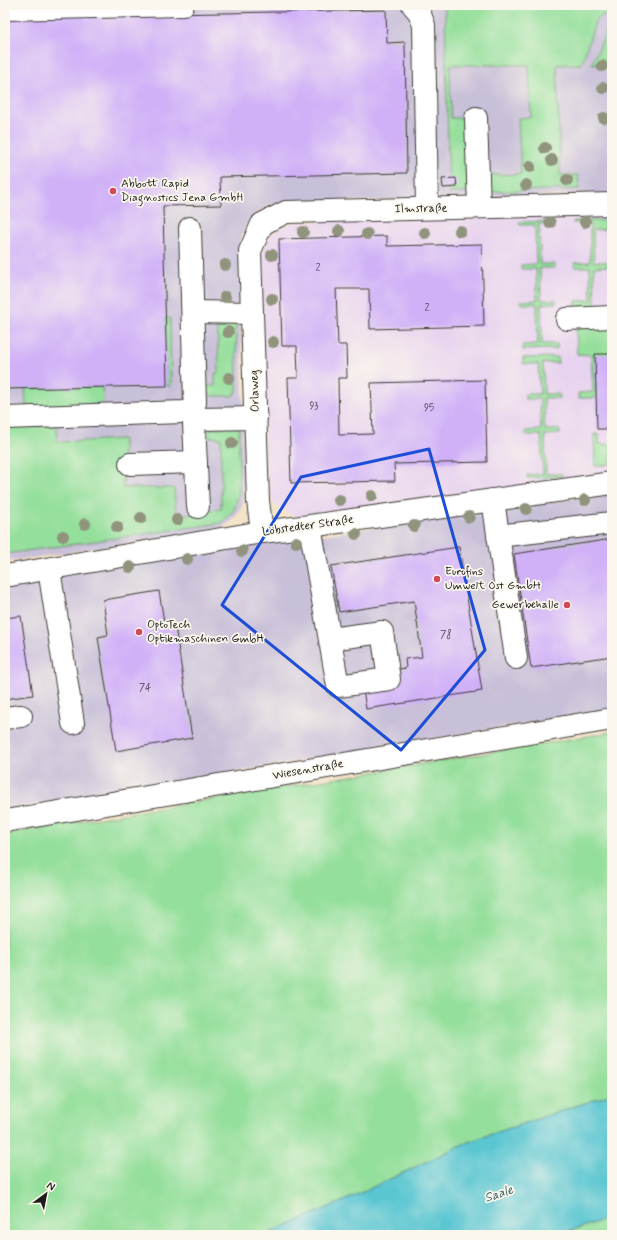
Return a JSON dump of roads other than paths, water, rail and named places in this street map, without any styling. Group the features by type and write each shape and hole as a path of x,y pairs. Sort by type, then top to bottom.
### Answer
{"street":[{"path":"5,9 183,5"},
{"path":"413,5 419,12 424,25 427,208"},
{"path":"476,118 479,207"},
{"name":"Ilmstraße","path":"250,251 262,224 286,212 612,204"},
{"path":"190,228 193,312 194,423 198,507"},
{"name":"Orlaweg","path":"250,251 258,501 262,532"},
{"path":"193,312 252,313"},
{"path":"568,319 612,317"},
{"path":"5,418 256,410"},
{"path":"130,464 196,462"},
{"name":"Löbstedter Straße","path":"5,576 262,532 612,483"},
{"path":"493,500 516,658"},
{"path":"498,536 612,523"},
{"path":"310,526 330,639"},
{"path":"49,569 73,722"},
{"name":"Wiesenstraße","path":"5,821 612,719"}],"water":[{"name":"Saale","path":"612,1094 612,1217 558,1235 264,1235 346,1200 468,1142"}],"place":[{"name":"Abbott Rapid Diagnostics Jena GmbH","path":"113,191"},
{"name":"Eurofins Umwelt Ost GmbH","path":"437,579"},
{"name":"Gewerbehalle","path":"567,605"},
{"name":"OptoTech Optikmaschinen GmbH","path":"139,632"}]}
